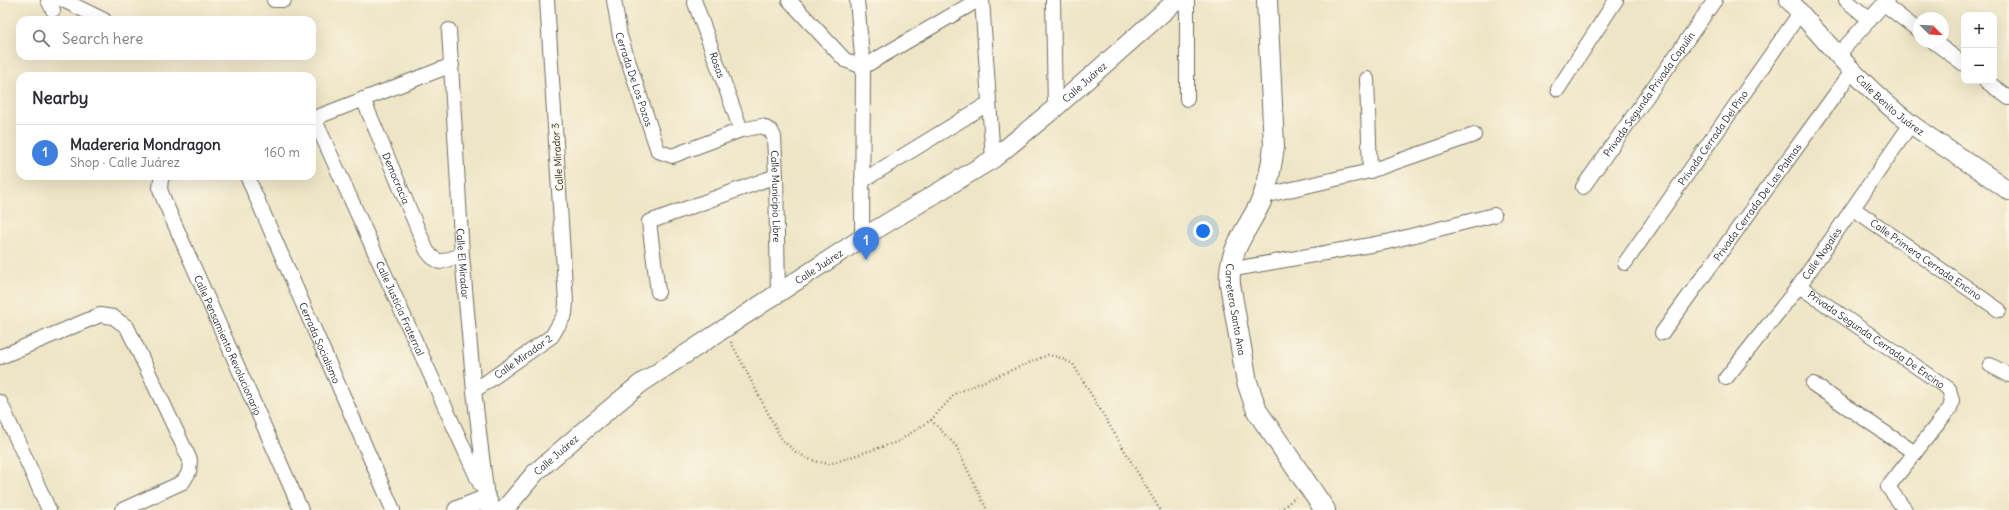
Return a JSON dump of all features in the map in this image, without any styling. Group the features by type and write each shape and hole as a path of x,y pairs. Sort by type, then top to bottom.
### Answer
{"main road":[{"name":"Carretera Santa Ana","path":"1267,0 1274,146 1271,166 1263,196 1232,255 1229,270 1251,398 1257,411 1324,510"}],"street":[{"path":"274,0 284,0"},
{"name":"Calle Mirador 3","path":"547,0 566,302 565,314"},
{"name":"Cerrada De Los Pozos","path":"614,0 620,36 658,151 672,156 740,130"},
{"name":"Rosas","path":"694,0 740,130"},
{"path":"789,0 845,60 863,67"},
{"path":"857,0 863,67 862,238"},
{"path":"863,67 978,0"},
{"path":"982,0 993,159"},
{"path":"1053,0 1055,108"},
{"name":"Calle Juárez","path":"504,510 535,473 640,384 862,238 993,159 1055,108 1177,0"},
{"path":"1187,0 1187,99"},
{"path":"1558,89 1616,0"},
{"name":"Privada Segunda Privada Capulín","path":"1583,187 1715,0"},
{"path":"1846,0 1870,20"},
{"path":"1838,55 1885,2 1913,26"},
{"path":"55,3 92,16"},
{"name":"Calle Benito Juárez","path":"1795,6 1838,55 1876,94 1911,124 2009,191"},
{"name":"Privada Cerrada Del Pino","path":"1625,264 1795,6"},
{"name":"Calle El Mirador","path":"449,30 462,255 474,391 489,504"},
{"path":"1942,48 1961,62"},
{"path":"316,117 452,65"},
{"name":"Privada Cerrada De Las Palmas","path":"1662,333 1853,70"},
{"path":"1367,79 1370,171"},
{"path":"1990,84 2009,98"},
{"name":"Democracia","path":"363,99 427,251 432,257 440,262 462,255"},
{"path":"862,181 989,103"},
{"name":"Calle Nogales","path":"1726,378 1799,286 1854,209 1911,124"},
{"name":"Calle Justicia Fraternal","path":"316,125 489,504"},
{"name":"Calle Municipio Libre","path":"740,130 762,126 771,131 774,137 778,294"},
{"path":"1263,196 1370,171 1474,135"},
{"path":"658,292 649,222 776,176"},
{"name":"Calle Pensamiento Revolucionario","path":"162,180 160,188 164,200 301,510"},
{"name":"Cerrada Socialismo","path":"250,180 393,510"},
{"name":"Calle Primera Cerrada Encino","path":"1854,209 1999,310"},
{"path":"1229,270 1387,242 1494,215"},
{"name":"Privada Segunda Cerrada De Encino","path":"1799,286 1949,389 1952,395 1950,408 1915,453"},
{"name":"Calle Mirador 2","path":"474,391 552,336 565,314"},
{"path":"0,357 100,315 113,318 127,327 190,460 189,472 183,482 122,510"},
{"path":"1990,365 2009,375"},
{"path":"1813,384 1915,453 1888,486 1906,510"},
{"path":"0,402 49,510"},
{"path":"457,510 489,504"}],"path":[{"path":"725,329 782,440 796,452 811,460 829,464 897,442 931,420 956,393 1048,355 1058,357 1073,364 1160,510"},
{"path":"931,420 956,446 987,510"},
{"path":"1280,510 1308,486"}],"place":[{"name":"Madereria Mondragon","path":"866,260"}]}
